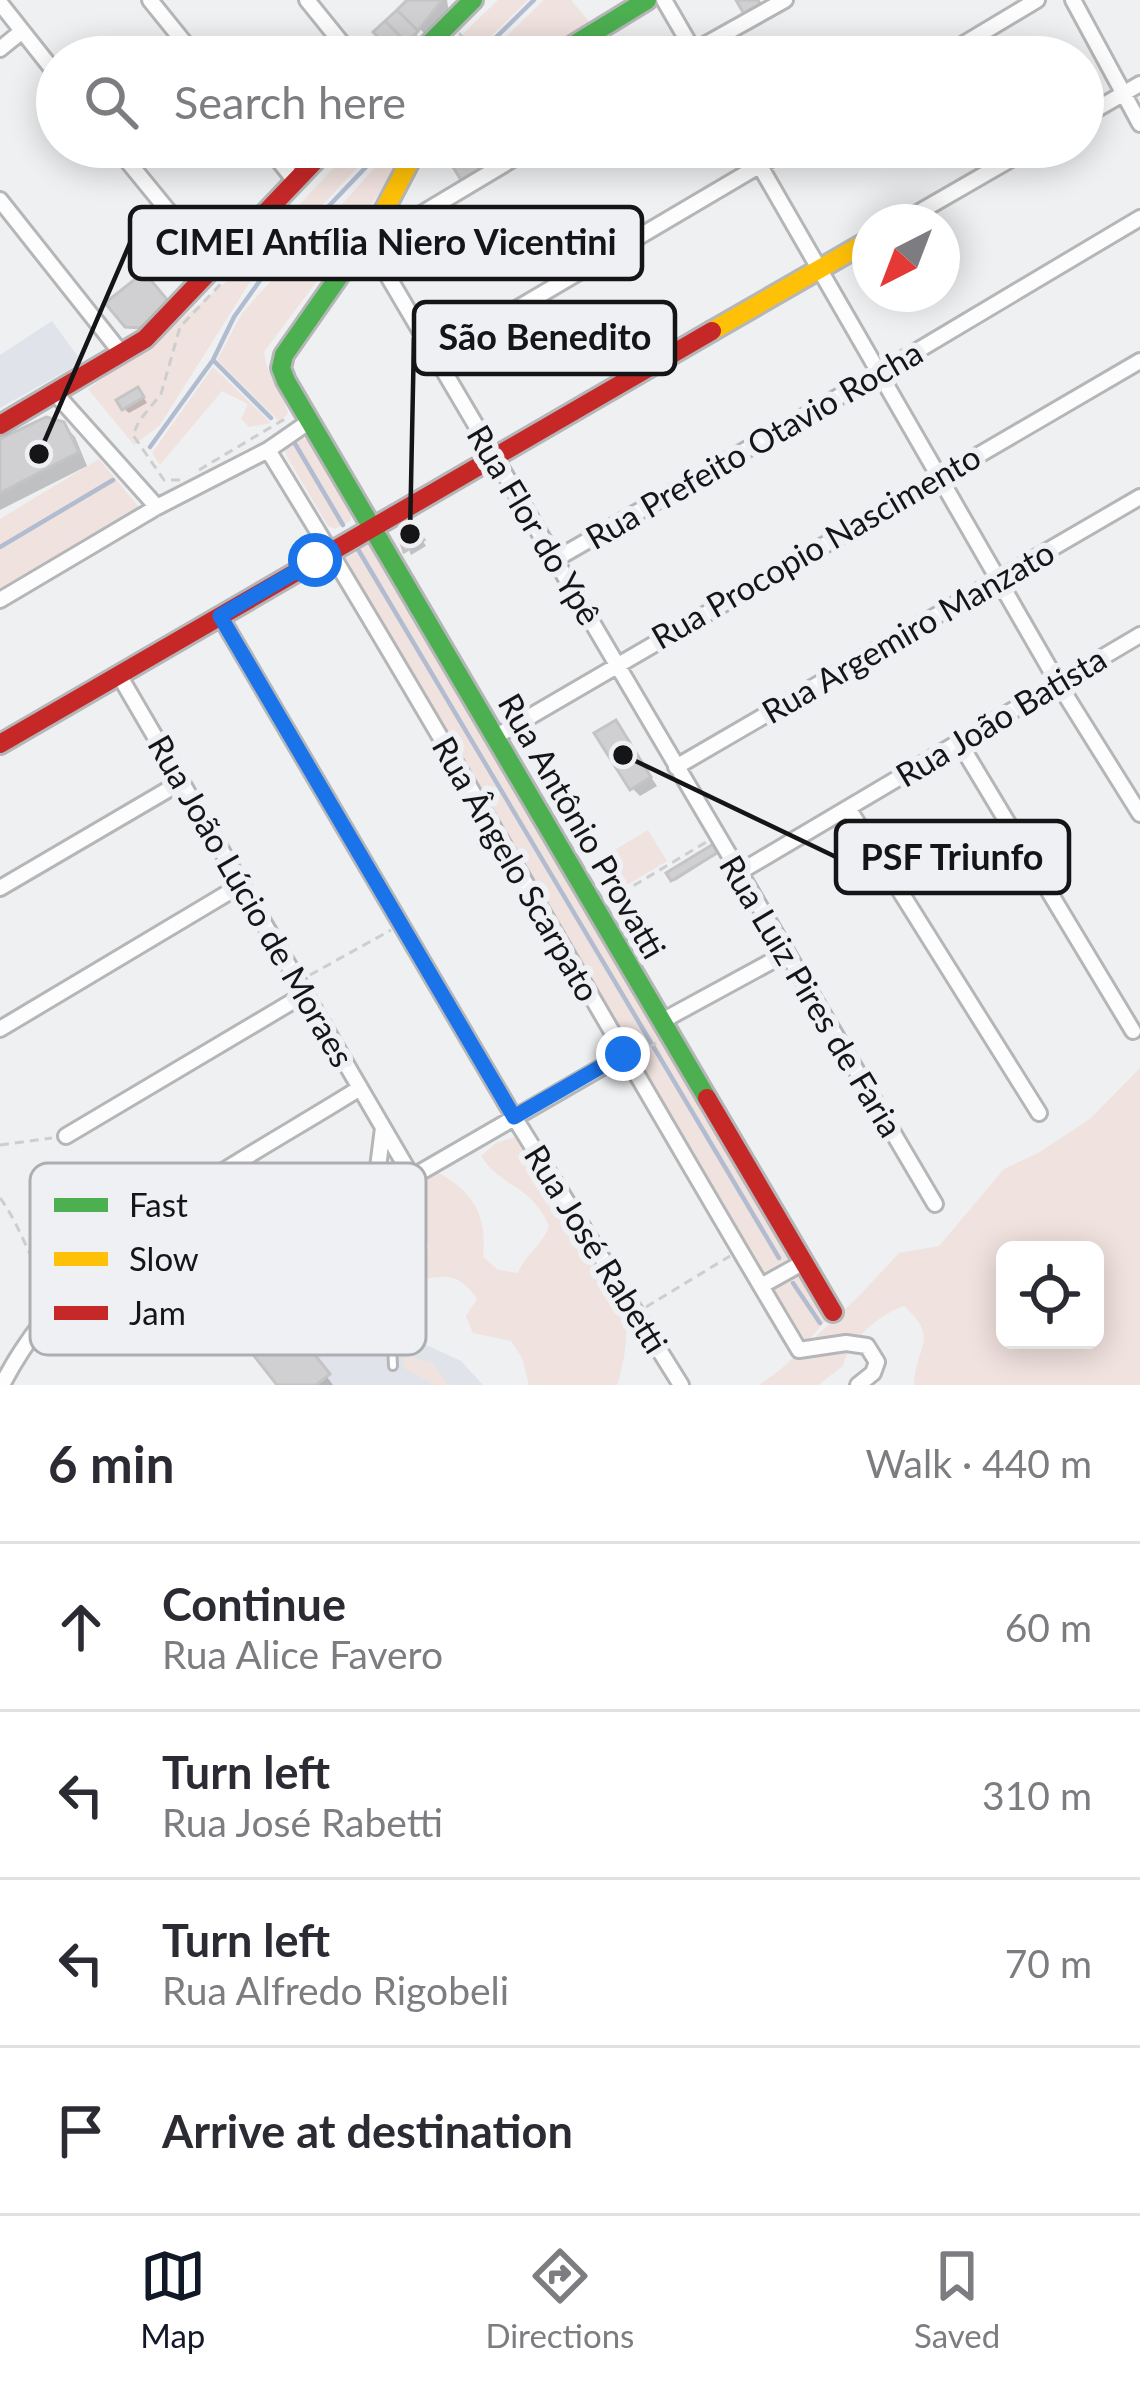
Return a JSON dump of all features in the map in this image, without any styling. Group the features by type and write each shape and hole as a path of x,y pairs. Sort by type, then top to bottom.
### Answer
{"street":[{"path":"150,0 179,36"},
{"path":"307,0 335,36"},
{"path":"588,36 647,0"},
{"path":"664,0 682,36"},
{"path":"724,36 785,0"},
{"path":"977,36 1037,0"},
{"path":"1073,0 1092,36"},
{"path":"437,36 468,2"},
{"path":"4,4 36,50"},
{"path":"0,49 21,32"},
{"path":"1104,58 1140,124"},
{"path":"1104,105 1140,85"},
{"path":"133,168 214,267"},
{"path":"285,168 295,181"},
{"path":"0,425 145,339 308,168"},
{"path":"381,229 363,220 344,230 340,243 350,262 368,267 387,249 381,229 407,168"},
{"path":"381,229 493,168"},
{"path":"436,357 757,168"},
{"path":"761,168 1058,683 1140,814"},
{"path":"933,204 996,168"},
{"path":"0,200 122,354"},
{"name":"Rua Prefeito Otavio Rocha","path":"554,560 880,374 1140,218"},
{"path":"0,744 852,250"},
{"name":"Rua Flor do Ypê","path":"379,261 616,663"},
{"name":"Rua Antônio Provatti","path":"350,262 284,355 281,368 596,909 661,1031 833,1312"},
{"name":"Rua Procopio Nascimento","path":"495,736 1140,361"},
{"path":"56,392 157,508"},
{"path":"0,600 310,422"},
{"name":"Rua Ângelo Scarpato","path":"268,450 332,550 799,1350 846,1343 867,1346 878,1362 858,1385"},
{"name":"Rua Argemiro Manzato","path":"676,767 1140,497"},
{"name":"Rua José Rabetti","path":"220,616 514,1117 680,1385"},
{"name":"Rua João Batista","path":"738,873 1140,635"},
{"name":"Rua Luiz Pires de Faria","path":"616,663 935,1204"},
{"name":"Rua João Lúcio de Moraes","path":"118,675 404,1163"},
{"path":"959,742 1133,1031"},
{"path":"0,888 181,782"},
{"path":"848,808 1039,1113"},
{"path":"0,1029 241,884"},
{"path":"661,1031 785,954"},
{"path":"66,1136 302,988"},
{"path":"426,1169 623,1054"},
{"path":"240,1163 360,1088"},
{"path":"379,1163 383,1128"},
{"path":"761,1286 804,1262"},
{"path":"2,1385 30,1336"}],"lane":[{"path":"392,1355 393,1366"}],"path":[{"path":"450,23 461,36"},
{"path":"179,481 164,480 133,435 161,394 180,327 289,211"},
{"path":"196,471 284,421 291,411"},
{"path":"596,909 712,839"},
{"path":"302,988 401,924"},
{"path":"646,1050 661,1031"},
{"path":"0,1145 66,1136"},
{"path":"0,1198 18,1222 30,1251"},
{"path":"634,1314 740,1251"}],"shaded area":[{"path":"498,0 528,0 491,36 461,36"},
{"path":"544,0 571,0 590,23 569,36 507,36"},
{"path":"333,168 357,168 250,282 160,425 134,445 88,389 232,277"},
{"path":"374,168 399,168 366,211 347,215 327,242 321,228"},
{"path":"314,234 326,269 264,352 288,414 279,421 217,360 242,313"},
{"path":"52,321 82,362 0,408 0,355"},
{"path":"213,367 271,423 249,427 241,419 248,404 222,391 160,465 152,453"},
{"path":"309,439 352,512 350,521 335,529 328,526 286,455 285,448"},
{"path":"99,459 142,511 0,592 0,519"},
{"path":"370,542 791,1257 763,1273 344,555"},
{"path":"648,830 667,861 612,894 593,863"},
{"path":"1140,1068 1140,1385 914,1385 924,1335 904,1306 867,1329 851,1347 843,1366 818,1385 759,1385 858,1297 899,1253 939,1246 1004,1169 1090,1119"},
{"path":"515,1137 540,1154 560,1176 610,1255 623,1289 626,1321 617,1385 529,1385 522,1358 511,1341 473,1333 466,1316 477,1299 470,1289 448,1277 426,1279 426,1167 452,1181 474,1204 484,1236 483,1257 498,1270 518,1273 549,1226 533,1201 481,1156 496,1143"},
{"path":"801,1273 827,1319 807,1342 773,1289"},
{"path":"426,1345 461,1361 483,1385 277,1385 253,1355 426,1355"},
{"path":"409,1356 432,1363 449,1385 434,1385 405,1369 403,1359"}],"building":[{"path":"407,0 442,0 418,31 397,10"},
{"path":"736,0 758,0 761,6 745,16"},
{"path":"397,10 418,31 400,36 385,21"},
{"path":"385,21 400,36 377,36 373,32"},
{"path":"454,168 481,168 461,180"},
{"path":"144,272 170,303 140,328 125,327 105,303"},
{"path":"138,387 144,397 122,410 116,400"},
{"path":"46,417 64,422 79,452 0,493 0,439"},
{"path":"410,518 424,540 404,552 399,537"},
{"path":"616,720 651,777 630,790 594,733"},
{"path":"715,843 720,851 671,881 666,873"},
{"path":"253,1355 315,1355 330,1374 316,1385 277,1385"}],"waterway":[{"path":"497,36 534,0"},
{"path":"150,447 213,360 234,317 266,272 365,168"},
{"path":"213,360 271,418"},
{"path":"294,442 343,525"},
{"path":"0,547 113,480"},
{"path":"356,546 779,1258"},
{"path":"793,1283 820,1323"}],"traffic: fast":[{"path":"437,36 473,0"},
{"path":"588,36 647,0"},
{"path":"349,262 284,355 281,368 286,381 707,1098"}],"traffic: slow":[{"path":"377,224 406,168"},
{"path":"712,331 852,250"}],"traffic: jam":[{"path":"0,425 145,339 308,168"},
{"path":"0,744 712,331"},
{"path":"707,1098 833,1312"}],"place":[{"name":"CIMEI Antília Niero Vicentini","path":"39,454"},
{"name":"São Benedito","path":"410,534"},
{"name":"PSF Triunfo","path":"623,755"}],"route":[{"path":"315,560 220,616 514,1117 623,1054"}]}
